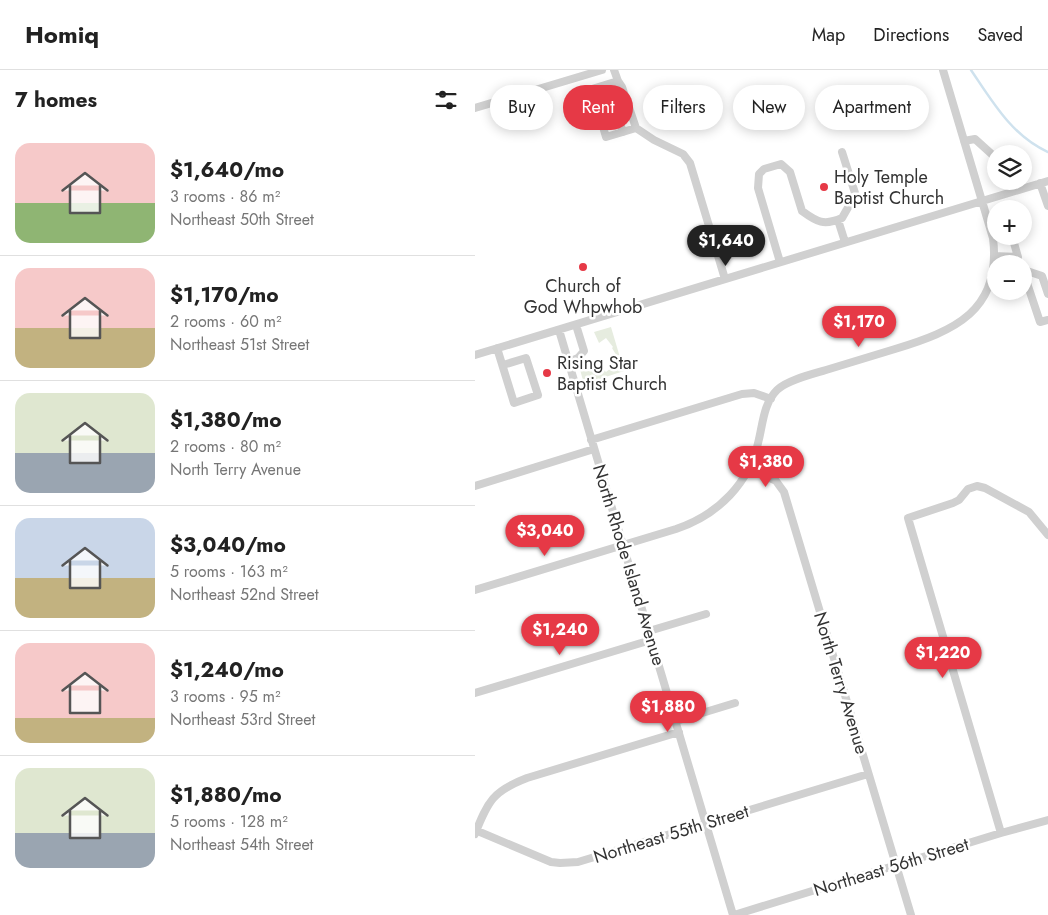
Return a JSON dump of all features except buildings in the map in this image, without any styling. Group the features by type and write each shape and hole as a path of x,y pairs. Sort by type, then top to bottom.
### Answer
{"street":[{"path":"475,108 601,70"},
{"path":"614,70 636,128 654,140 683,154 690,163 725,279"},
{"path":"943,70 987,211"},
{"path":"618,81 592,89 606,137 636,128"},
{"path":"607,84 623,132"},
{"path":"964,141 975,139 987,150"},
{"path":"781,262 758,188 758,178 761,171 781,164 790,172 802,211 824,223 838,220 844,216 855,195 843,152"},
{"path":"1032,186 1044,182 1044,198 1048,206"},
{"path":"475,355 1018,190"},
{"path":"838,220 845,242"},
{"path":"1032,274 1042,276 1048,294"},
{"path":"475,590 676,529 699,520 721,504 733,492 749,468 758,443 764,412 777,390 782,386 808,376 933,337 954,326 976,308 987,286"},
{"path":"1032,297 1040,322 1048,320"},
{"path":"569,362 578,358 584,351 576,324"},
{"name":"North Rhode Island Avenue","path":"559,330 734,915"},
{"path":"497,348 514,403 537,395 526,358 503,365"},
{"path":"591,440 742,394 754,393 771,398"},
{"path":"475,486 594,449"},
{"name":"North Terry Avenue","path":"749,468 776,481 784,492 911,915"},
{"path":"1001,833 908,518 959,500 968,489 977,486 1021,506 1029,512 1048,535"},
{"path":"475,693 650,636 706,614"},
{"path":"676,721 735,703"},
{"path":"475,832 483,813 493,798 507,786 527,778 679,732"},
{"name":"Northeast 55th Street","path":"475,832 543,859 568,863 590,859 868,774"},
{"name":"Northeast 56th Street","path":"734,915 1048,820"}],"shaded area":[{"path":"611,327 624,371 584,384 579,366 588,359 597,373 603,369 606,372 615,365 613,362 618,358 613,347 606,338 599,343 594,332"}],"waterway":[{"path":"971,70 1013,127 1035,145 1048,152"}],"place":[{"name":"Holy Temple Baptist Church","path":"824,187"},
{"name":"Church of God Whpwhob","path":"583,267"},
{"name":"Rising Star Baptist Church","path":"547,373"}]}
